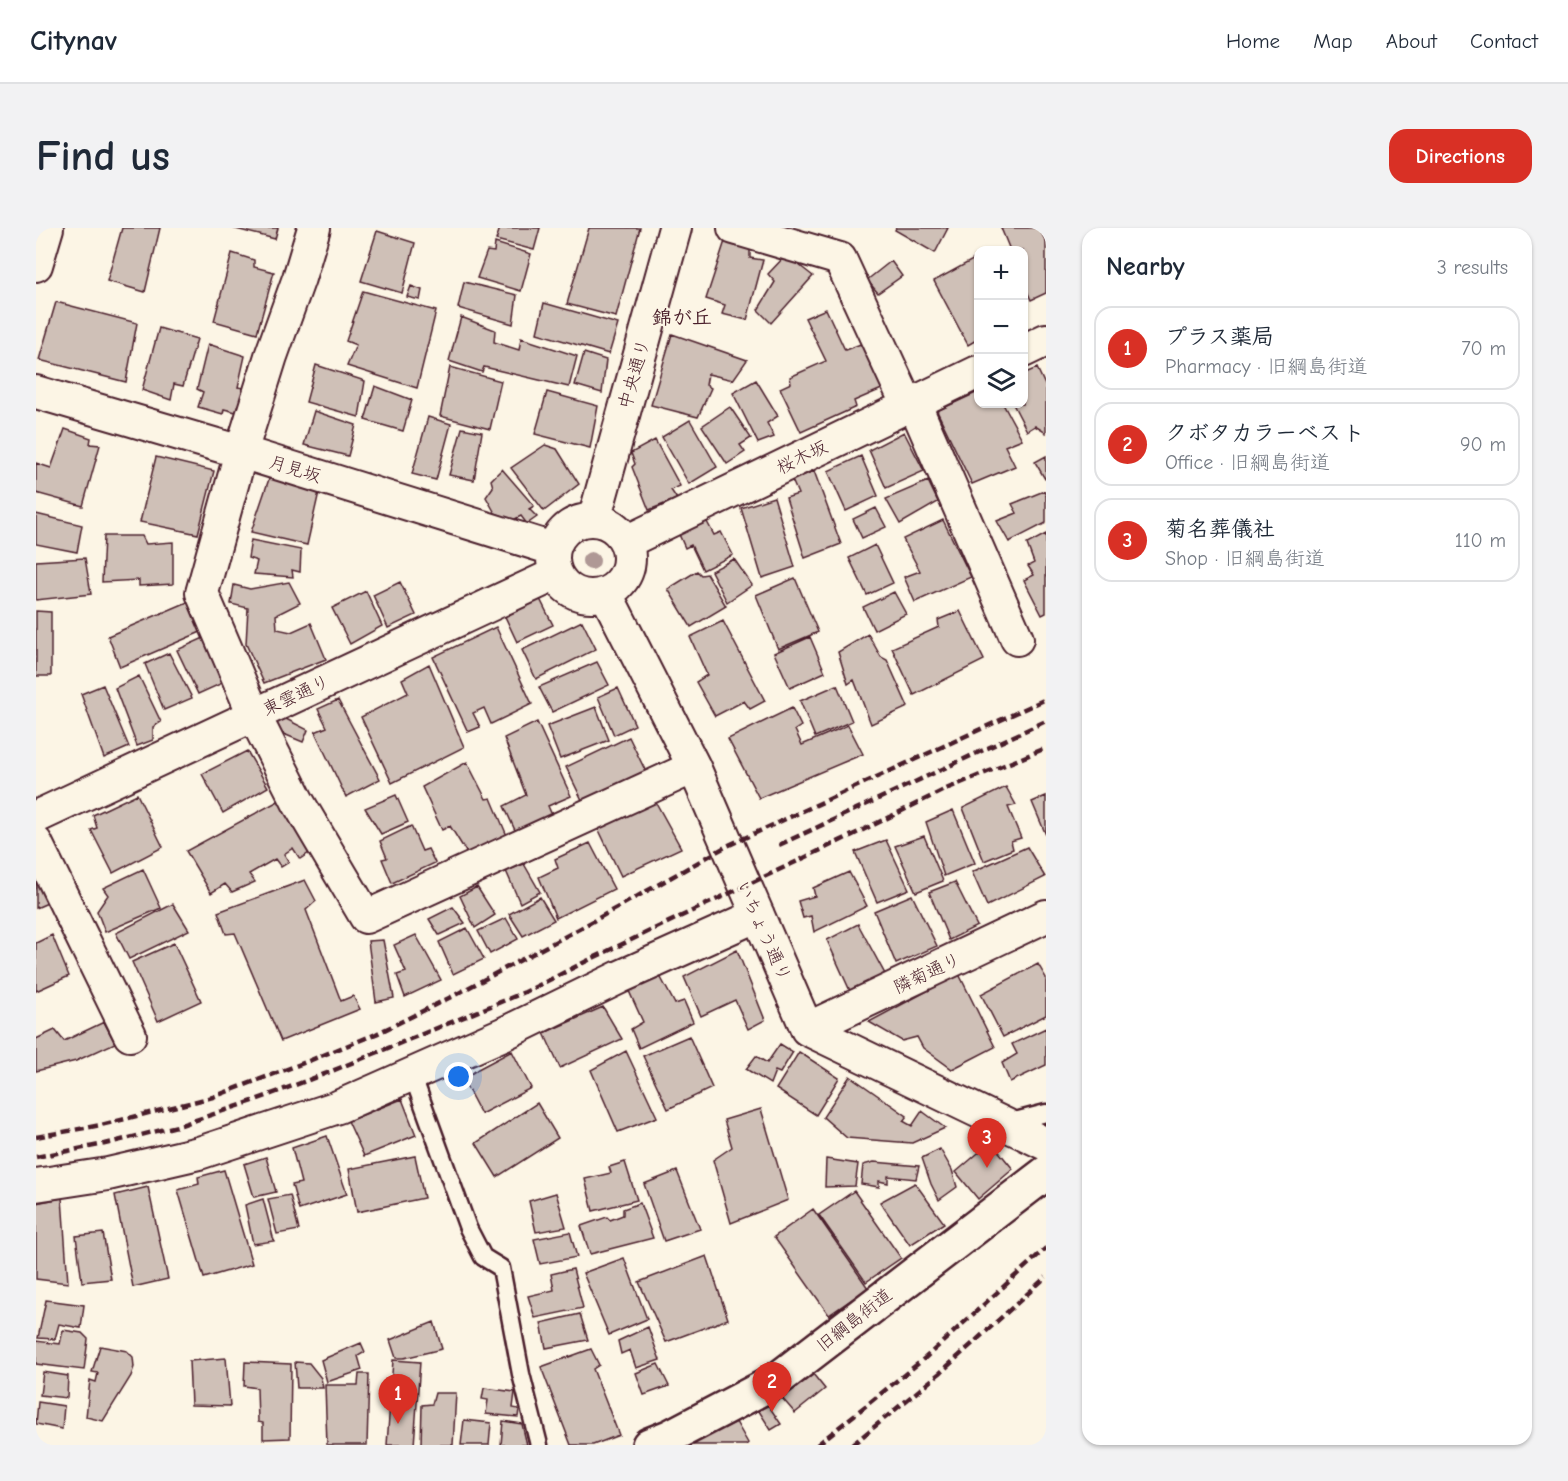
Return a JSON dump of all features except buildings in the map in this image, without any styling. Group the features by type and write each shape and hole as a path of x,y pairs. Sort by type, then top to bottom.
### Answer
{"street":[{"path":"36,265 47,228"},
{"path":"314,228 241,452 202,593 254,715 298,802 366,917 694,767"},
{"name":"中央通り","path":"594,520 675,228"},
{"path":"734,228 840,259 911,405 1017,639"},
{"path":"1028,349 1046,340"},
{"name":"桜木坂","path":"626,542 974,374"},
{"name":"月見坂","path":"36,392 241,452 555,562"},
{"path":"594,520 620,533 626,542 629,554 628,567 623,579 606,594 592,597 581,596 562,584 555,562 558,540 564,531 573,525 594,520"},
{"name":"東雲通り","path":"36,817 254,715 555,562"},
{"name":"いちょう通り","path":"606,594 694,767 807,1029"},
{"path":"36,843 130,1035"},
{"path":"36,1185 108,1174 199,1153 338,1107 503,1034 620,977 759,915"},
{"name":"隣菊通り","path":"807,1029 1046,916"},
{"path":"807,1029 1046,1144"},
{"name":"旧綱島街道","path":"649,1445 669,1437 774,1382 1046,1173"}],"lane":[{"path":"412,1074 468,1228 483,1257 501,1268 520,1374 539,1445"},
{"path":"1004,1124 1046,1113"}],"railway":[{"path":"36,1137 101,1125 213,1097 376,1034 579,929 727,846 1046,699"},
{"path":"779,845 1046,721"},
{"path":"36,1157 105,1144 181,1125 327,1073 525,992 946,789 1046,748"},
{"path":"817,1445 925,1358 1046,1248"},
{"path":"852,1445 940,1373 1046,1277"}],"place":[{"name":"菊名葬儀社","path":"987,1168"},
{"name":"クボタカラーベスト","path":"772,1412"},
{"name":"プラス薬局","path":"398,1424"}],"district":[{"name":"錦が丘","path":"682,317"}]}
